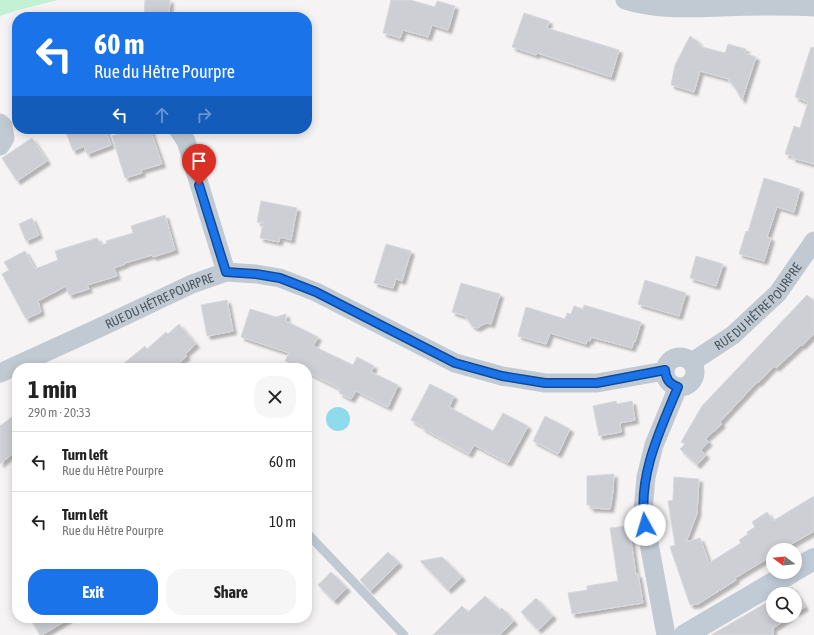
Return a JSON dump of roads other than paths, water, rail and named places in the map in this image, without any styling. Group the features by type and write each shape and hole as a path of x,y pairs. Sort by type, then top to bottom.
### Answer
{"main road":[{"path":"802,566 814,559"},
{"path":"685,635 780,579"}],"street":[{"path":"624,0 638,4 683,8 783,5 814,7"},
{"path":"0,146 5,138 7,123"},
{"path":"181,134 186,141 226,272"},
{"name":"RUE DU HÊTRE POURPRE","path":"692,362 733,335 778,293 814,241"},
{"name":"RUE DU HÊTRE POURPRE","path":"22,363 192,284 226,272 256,274 280,278 316,292 455,363 502,376 545,383 597,383 665,370"},
{"path":"681,356 692,362 695,372 694,377 688,385 678,387 668,381 665,370 670,360 681,356"},
{"name":"RUE DU HÊTRE POURPRE","path":"0,373 12,367"},
{"path":"666,635 643,511 646,477 654,445 678,387"}],"lane":[{"path":"312,538 404,635"}],"water":[{"path":"338,407 346,411 350,419 346,427 338,431 330,427 326,419 330,411"}]}
